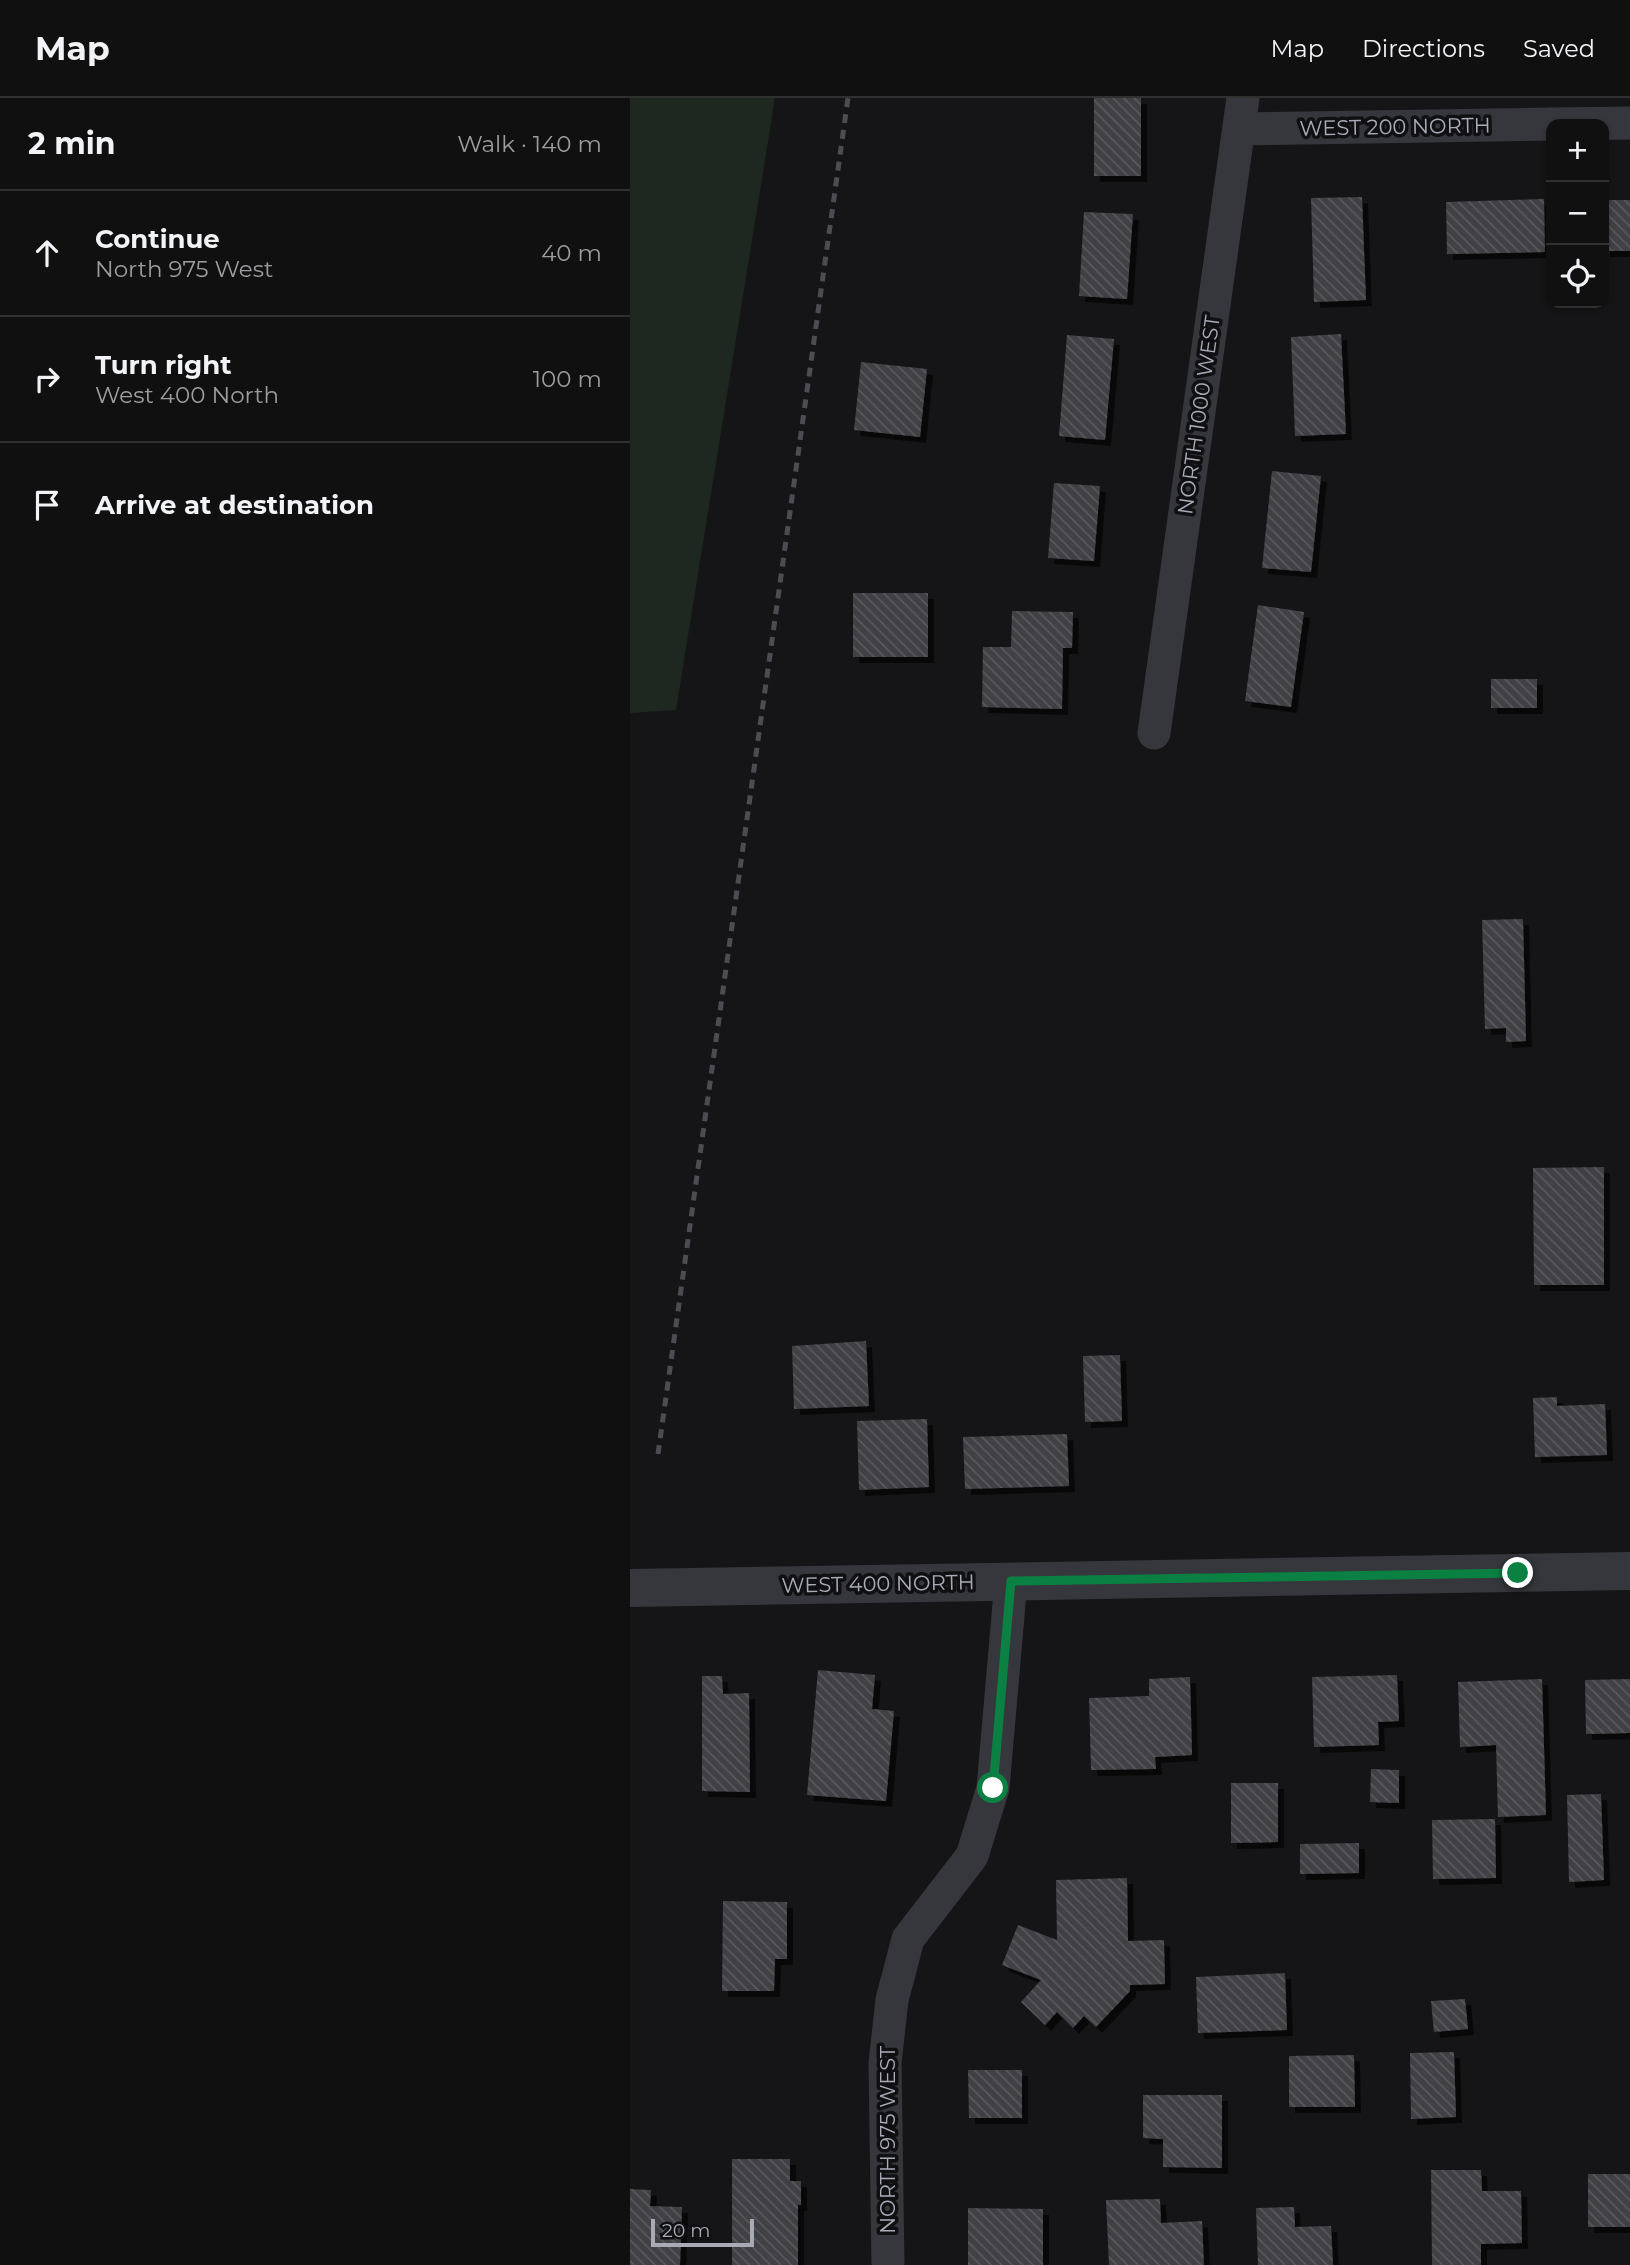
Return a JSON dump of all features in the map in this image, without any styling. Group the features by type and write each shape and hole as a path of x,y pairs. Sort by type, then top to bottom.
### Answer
{"street":[{"name":"WEST 200 NORTH","path":"1241,114 1546,124"},
{"name":"NORTH 1000 WEST","path":"1154,733 1241,114"},
{"name":"WEST 200 NORTH","path":"1609,123 1630,123"},
{"name":"WEST 400 NORTH","path":"630,1588 1630,1571"},
{"name":"NORTH 975 WEST","path":"888,2265 884,2063 892,2000 908,1939 972,1856 993,1788 1011,1581"}],"shaded area":[{"path":"630,98 775,98 676,710 630,713"}],"building":[{"path":"1094,98 1141,98 1141,176 1094,176"},
{"path":"1362,197 1366,300 1314,302 1311,198"},
{"path":"1544,199 1545,252 1447,254 1446,202"},
{"path":"1609,200 1630,200 1630,251 1609,251"},
{"path":"1084,212 1133,214 1127,299 1079,296"},
{"path":"1341,334 1346,434 1295,436 1291,337"},
{"path":"1067,335 1114,339 1105,440 1059,436"},
{"path":"861,362 927,369 920,437 854,430"},
{"path":"1272,471 1321,476 1311,572 1262,568"},
{"path":"1054,483 1100,486 1094,561 1048,558"},
{"path":"853,593 928,593 928,657 853,657"},
{"path":"1258,605 1304,612 1291,707 1245,701"},
{"path":"1012,611 1073,612 1072,648 1063,648 1062,709 982,707 983,647 1011,647"},
{"path":"1491,679 1537,679 1537,708 1491,708"},
{"path":"1523,919 1526,1041 1506,1042 1506,1028 1485,1029 1482,920"},
{"path":"1604,1167 1604,1285 1534,1285 1533,1168"},
{"path":"866,1341 869,1406 794,1409 792,1346"},
{"path":"1120,1355 1122,1421 1085,1422 1083,1356"},
{"path":"1557,1397 1557,1406 1605,1404 1607,1455 1535,1457 1533,1398"},
{"path":"927,1419 929,1487 859,1490 857,1421"},
{"path":"1067,1434 1069,1486 965,1489 963,1437"},
{"path":"818,1670 875,1675 872,1709 894,1711 886,1801 807,1795"},
{"path":"1397,1675 1399,1721 1378,1722 1379,1745 1314,1747 1312,1677"},
{"path":"702,1676 722,1676 723,1694 749,1693 750,1792 702,1791"},
{"path":"1190,1677 1192,1755 1155,1757 1156,1769 1091,1770 1089,1698 1149,1696 1149,1679"},
{"path":"1542,1679 1546,1815 1498,1817 1496,1745 1460,1747 1458,1682"},
{"path":"1630,1679 1630,1733 1586,1734 1585,1680"},
{"path":"1371,1769 1399,1770 1399,1803 1370,1802"},
{"path":"1231,1783 1278,1783 1278,1842 1231,1843"},
{"path":"1601,1794 1604,1880 1569,1882 1567,1795"},
{"path":"1495,1819 1496,1878 1433,1879 1432,1820"},
{"path":"1359,1843 1359,1873 1300,1874 1300,1844"},
{"path":"1127,1878 1128,1941 1164,1940 1165,1984 1130,1985 1130,1991 1096,2027 1084,2016 1073,2028 1057,2012 1045,2025 1021,2002 1041,1980 1002,1965 1018,1925 1057,1940 1056,1880"},
{"path":"723,1901 787,1902 787,1959 775,1959 774,1991 722,1991"},
{"path":"1285,1973 1287,2030 1198,2033 1196,1977"},
{"path":"1465,1999 1468,2029 1434,2032 1431,2001"},
{"path":"1454,2052 1456,2117 1411,2119 1410,2053"},
{"path":"1354,2055 1355,2107 1289,2107 1289,2056"},
{"path":"968,2070 1022,2070 1022,2118 969,2118"},
{"path":"1143,2095 1222,2095 1222,2168 1163,2167 1163,2139 1143,2138"},
{"path":"732,2159 790,2159 790,2181 801,2181 801,2205 798,2205 798,2265 732,2265"},
{"path":"1431,2170 1481,2170 1482,2191 1521,2191 1522,2243 1481,2244 1481,2265 1432,2265"},
{"path":"1588,2174 1630,2174 1630,2227 1588,2227"},
{"path":"630,2189 651,2190 650,2206 682,2207 680,2265 630,2265"},
{"path":"1160,2199 1161,2223 1202,2221 1204,2265 1109,2265 1106,2200"},
{"path":"1294,2207 1295,2227 1331,2226 1333,2265 1258,2265 1256,2208"},
{"path":"968,2208 1043,2209 1043,2265 968,2265"}],"railway":[{"path":"658,1454 848,98"}],"route":[{"path":"993,1788 1011,1581 1518,1573"}]}
